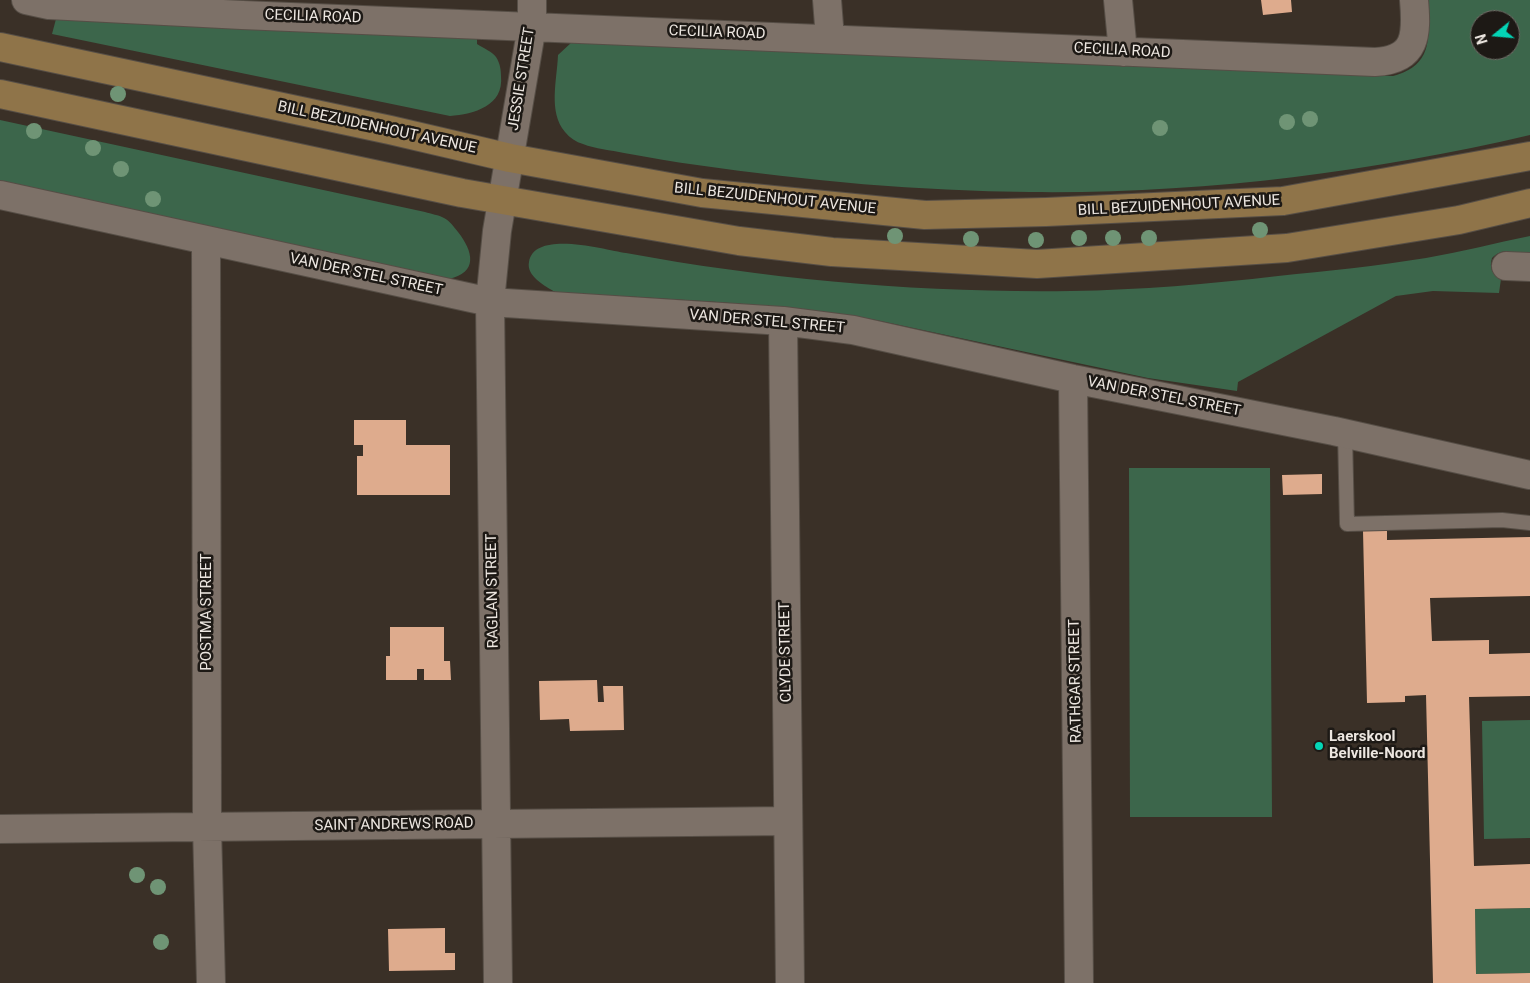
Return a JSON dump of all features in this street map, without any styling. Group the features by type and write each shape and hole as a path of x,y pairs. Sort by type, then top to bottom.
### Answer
{"main road":[{"name":"BILL BEZUIDENHOUT AVENUE","path":"0,47 390,130 510,158 702,193 924,215 1046,212 1283,201 1530,156"},
{"path":"0,94 503,200 739,241 832,252 1037,264 1287,248 1459,220 1530,202"}],"street":[{"name":"CECILIA ROAD","path":"26,0 49,5 532,13 830,38 1375,62 1397,57 1406,50 1412,41 1416,30 1414,0"},
{"path":"827,0 830,38"},
{"path":"1118,0 1123,52"},
{"name":"JESSIE STREET","path":"503,200 532,13"},
{"name":"VAN DER STEL STREET","path":"0,195 490,302 783,321 853,330 1073,378 1345,433 1530,476"},
{"name":"RAGLAN STREET","path":"498,983 490,302 497,231 503,200"},
{"name":"POSTMA STREET","path":"206,240 207,826 211,983"},
{"name":"CLYDE STREET","path":"783,321 790,983"},
{"name":"RATHGAR STREET","path":"1073,378 1079,983"},
{"name":"SAINT ANDREWS ROAD","path":"0,829 788,820"}],"lane":[{"path":"1345,433 1347,524 1502,520 1530,523"}],"green space":[{"path":"1427,0 1530,0 1530,135 1407,160 1344,170 1219,185 1093,192 947,190 780,176 688,164 588,146 567,134 560,124 555,105 558,55 572,42 1393,76 1407,71 1423,56 1428,37"},
{"path":"56,19 477,38 477,44 493,53 497,59 501,71 501,86 498,95 486,106 469,113 450,116 52,34"},
{"path":"0,120 437,215 450,222 463,239 470,254 469,267 458,276 448,279 0,182"},
{"path":"1530,236 1530,257 1502,252 1492,258 1492,270 1501,279 1499,293 1433,291 1396,296 1238,382 1237,391 1148,378 871,319 832,313 713,302 555,292 537,280 530,272 529,267 529,262 534,252 543,246 572,244 737,271 848,283 959,290 1071,291 1200,284 1371,266 1439,256"},
{"path":"1129,468 1270,468 1272,817 1130,817"},
{"path":"1530,720 1530,838 1484,839 1482,721"},
{"path":"1530,908 1530,973 1476,974 1475,909"}],"building":[{"path":"1261,0 1291,0 1292,12 1263,15"},
{"path":"354,420 406,420 406,445 450,445 450,495 357,495 357,456 363,456 363,445 354,445"},
{"path":"1322,474 1322,494 1283,495 1282,475"},
{"path":"1363,531 1387,531 1387,540 1530,537 1530,596 1430,598 1432,641 1489,640 1489,654 1530,653 1530,696 1469,697 1474,866 1530,864 1530,908 1475,909 1476,974 1530,973 1530,983 1433,983 1426,695 1405,696 1405,702 1367,703"},
{"path":"390,627 444,627 444,661 450,661 451,680 424,680 424,669 417,669 417,680 386,680 386,656 390,656"},
{"path":"597,680 598,702 604,702 603,686 623,686 624,730 570,731 569,719 540,720 539,681"},
{"path":"445,928 445,953 455,953 455,970 389,971 388,929"}],"place":[{"name":"Laerskool Belville-Noord","path":"1319,746"}]}
